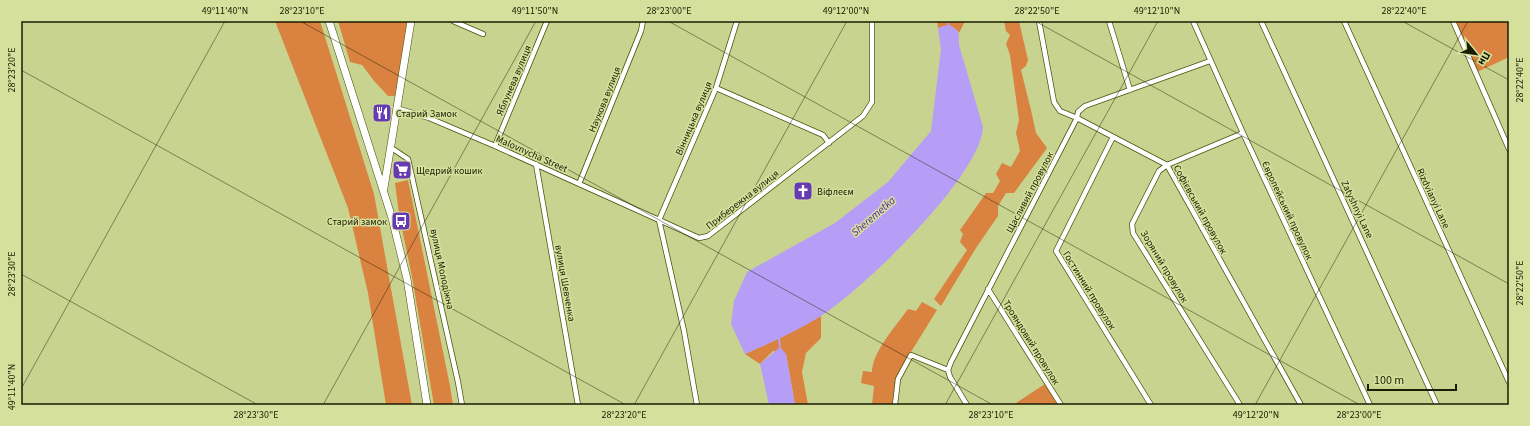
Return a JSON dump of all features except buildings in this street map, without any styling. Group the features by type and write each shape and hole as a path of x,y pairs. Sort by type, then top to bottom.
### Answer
{"main road":[{"path":"329,21 384,191 407,279 428,405"},
{"path":"384,191 411,21"}],"street":[{"path":"453,21 483,34"},
{"name":"Яблунева вулиця","path":"495,146 548,21"},
{"name":"Наукова вулиця","path":"579,184 641,31 643,21"},
{"name":"Вінницька вулиця","path":"659,220 716,88 736,21"},
{"name":"Прибережна вулиця","path":"659,220 699,238 708,236 863,116 872,102 872,21"},
{"name":"Софієвський провулок","path":"1038,21 1054,102 1060,111 1077,118 1167,165 1301,405"},
{"path":"1109,21 1130,90"},
{"name":"Європейський провулок","path":"1193,21 1243,133 1370,405"},
{"name":"Zatyshnyi Lane","path":"1261,21 1436,405"},
{"name":"Rizdvianyi Lane","path":"1344,21 1509,382"},
{"path":"1453,21 1509,149"},
{"name":"Щасливий провулок","path":"948,370 988,289 1077,118 1078,112 1085,106 1210,61"},
{"path":"716,88 823,135 829,143"},
{"name":"Malovnycha Street","path":"396,108 429,118 495,146 659,220"},
{"name":"Зоряний провулок","path":"1240,405 1133,233 1132,224 1159,171 1167,165 1243,133"},
{"name":"Гостинний провулок","path":"1113,137 1056,251 1151,405"},
{"name":"вулиця Молодіжна","path":"390,150 408,159 462,405"},
{"name":"вулиця Шевченка","path":"536,164 578,405"},
{"path":"659,220 684,331 697,405"},
{"name":"Трояндовий провулок","path":"988,289 1061,405"},
{"path":"895,405 898,379 911,355 948,370 950,377 967,405"}],"shaded area":[{"path":"275,21 320,21 374,194 412,405 386,405 368,293 348,208"},
{"path":"338,21 411,21 398,96 388,96 362,65 350,62"},
{"path":"937,21 965,21 959,33 950,26 938,28"},
{"path":"1004,21 1019,21 1028,60 1026,66 1021,70 1036,133 1047,148 1014,193 1006,193 998,206 998,216 976,248 941,306 934,299 967,250 960,242 963,234 960,230 986,193 993,193 1000,181 996,174 1002,163 1011,167 1020,151 1016,133 1019,120 1010,55 1006,44 1010,35 1006,31"},
{"path":"1453,21 1509,21 1509,57 1475,73"},
{"path":"408,180 453,405 434,405 412,277 399,214 395,183"},
{"path":"922,302 937,310 906,360 895,384 892,405 872,405 874,386 861,383 863,371 872,372 876,356 891,331 908,309 916,311"},
{"path":"821,316 821,338 806,353 802,372 808,405 795,405 786,354 773,351 760,364 745,354 778,339"},
{"path":"1045,384 1058,405 1012,405 1016,403"}],"water":[{"path":"948,25 958,32 959,45 983,127 977,148 963,173 942,201 917,230 864,282 840,302 803,327 745,354 731,324 734,301 747,272 835,223 888,182 931,131 941,49 938,28"},
{"path":"780,347 786,354 795,405 769,405 760,364"}],"waterway":[{"name":"Sheremetka","path":"948,21 949,27"},
{"name":"Sheremetka","path":"779,337 780,348"}],"place":[{"name":"Старий Замок","path":"382,113"},
{"name":"Щедрий кошик","path":"402,170"},
{"name":"Віфлеєм","path":"803,191"},
{"name":"Старий замок","path":"401,221"}]}
